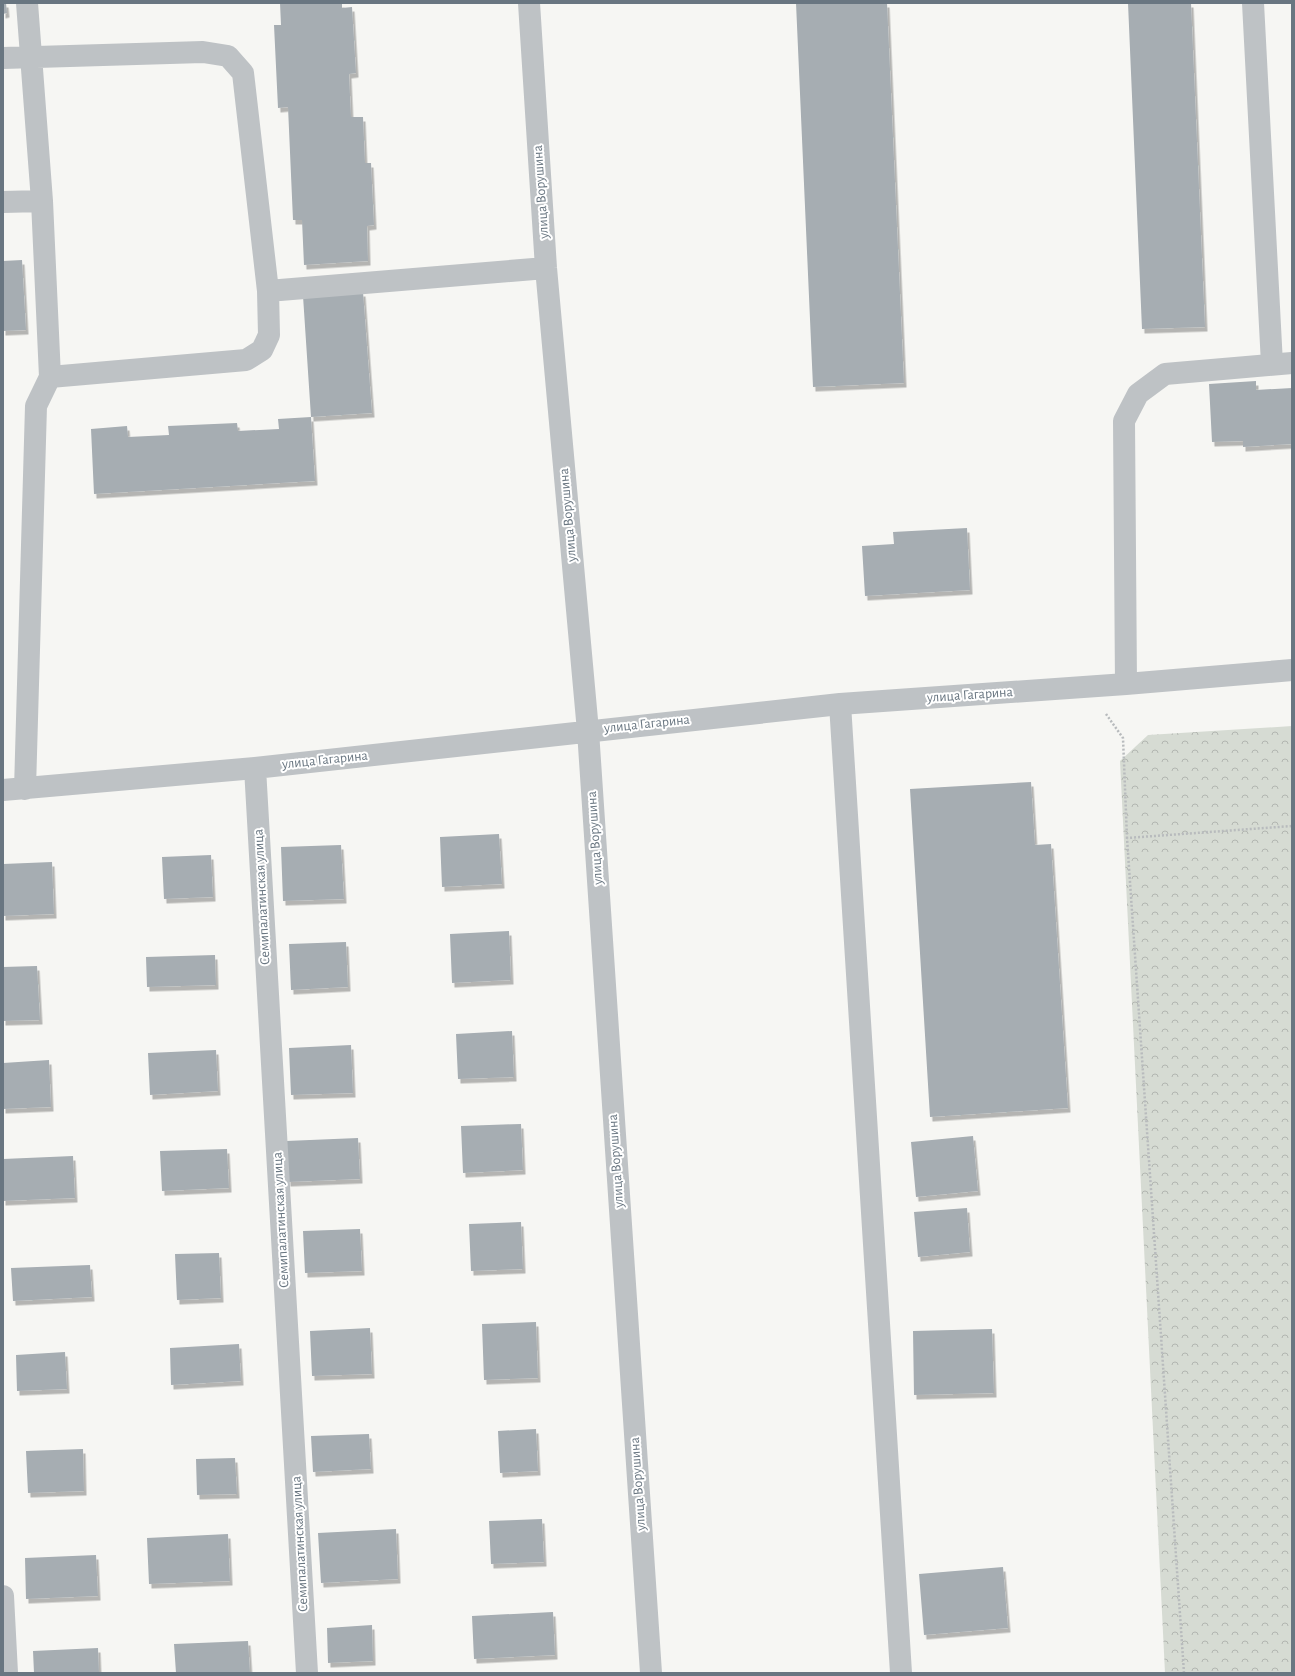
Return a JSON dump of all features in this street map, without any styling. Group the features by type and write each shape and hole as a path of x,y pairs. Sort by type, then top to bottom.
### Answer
{"street":[{"path":"25,789 36,406 50,377 42,201 27,3"},
{"name":"улица Ворушина","path":"530,3 546,268 588,731 651,1673"},
{"path":"1126,684 1124,421 1138,394 1165,374 1282,364 1253,3"},
{"path":"3,58 203,52 228,56 243,73 268,291 269,335 262,350 246,360 50,377"},
{"path":"3,202 42,201"},
{"path":"268,291 546,268"},
{"name":"улица Гагарина","path":"3,790 255,768 840,704 1126,684 1292,670"},
{"path":"840,704 901,1673"},
{"name":"Семипалатинская улица","path":"255,768 307,1673"},
{"path":"3,1596 7,1673"}],"path":[{"path":"1086,687 1123,738 1127,838 1184,1673"},
{"path":"1127,838 1292,826"}],"green space":[{"path":"1292,726 1292,1673 1165,1673 1120,761 1148,735"}],"building":[{"path":"3,3 6,3 7,13 3,14"},
{"path":"280,3 342,3 342,8 352,7 356,73 349,74 351,117 363,117 365,163 371,163 374,225 367,226 368,261 304,265 302,220 293,220 288,107 278,108 274,25 281,25"},
{"path":"796,3 887,3 904,383 813,387"},
{"path":"1128,3 1191,3 1205,327 1142,329"},
{"path":"22,260 26,330 3,331 3,261"},
{"path":"363,292 372,413 311,417 303,296"},
{"path":"1256,381 1256,390 1292,388 1292,444 1243,447 1243,441 1212,442 1209,384"},
{"path":"311,417 315,481 94,494 91,429 127,426 128,437 169,435 168,426 237,423 238,431 279,429 278,419"},
{"path":"967,528 970,590 865,596 862,546 894,544 893,532"},
{"path":"1031,782 1035,845 1051,844 1068,1108 930,1117 910,789"},
{"path":"499,834 502,884 442,887 440,837"},
{"path":"341,845 344,899 283,901 281,847"},
{"path":"211,855 213,897 164,899 162,857"},
{"path":"52,862 54,914 3,916 3,864"},
{"path":"509,931 511,980 452,983 450,934"},
{"path":"346,942 348,987 291,990 289,944"},
{"path":"215,955 216,985 147,987 146,957"},
{"path":"37,966 40,1020 3,1021 3,967"},
{"path":"512,1031 514,1077 458,1079 456,1034"},
{"path":"351,1045 353,1093 291,1095 289,1048"},
{"path":"216,1050 218,1091 150,1095 148,1053"},
{"path":"49,1060 51,1107 3,1109 3,1063"},
{"path":"521,1124 523,1170 463,1173 461,1126"},
{"path":"973,1136 978,1191 916,1197 911,1142"},
{"path":"358,1138 360,1179 288,1182 286,1141"},
{"path":"227,1149 229,1188 162,1191 160,1151"},
{"path":"73,1156 75,1198 3,1201 3,1159"},
{"path":"967,1208 970,1252 918,1257 914,1212"},
{"path":"521,1222 523,1269 471,1271 469,1224"},
{"path":"360,1229 362,1271 305,1273 303,1231"},
{"path":"219,1253 221,1298 177,1300 175,1254"},
{"path":"90,1265 92,1297 13,1301 11,1268"},
{"path":"536,1322 538,1378 484,1380 482,1324"},
{"path":"370,1328 372,1374 312,1376 310,1331"},
{"path":"992,1329 994,1393 914,1395 913,1331"},
{"path":"239,1344 241,1381 171,1385 170,1348"},
{"path":"65,1352 67,1389 17,1391 16,1355"},
{"path":"536,1429 538,1471 500,1473 498,1431"},
{"path":"369,1434 371,1469 313,1472 311,1436"},
{"path":"83,1449 84,1491 28,1493 26,1451"},
{"path":"235,1458 237,1494 197,1495 196,1459"},
{"path":"542,1519 544,1562 491,1564 489,1521"},
{"path":"396,1529 398,1579 321,1583 318,1533"},
{"path":"228,1534 230,1581 149,1584 147,1538"},
{"path":"96,1555 98,1596 26,1599 25,1558"},
{"path":"1003,1567 1008,1628 924,1635 919,1574"},
{"path":"553,1612 555,1655 474,1659 472,1616"},
{"path":"372,1625 373,1661 328,1663 327,1628"},
{"path":"248,1641 250,1673 176,1673 174,1644"},
{"path":"98,1648 99,1673 34,1673 33,1651"}]}
